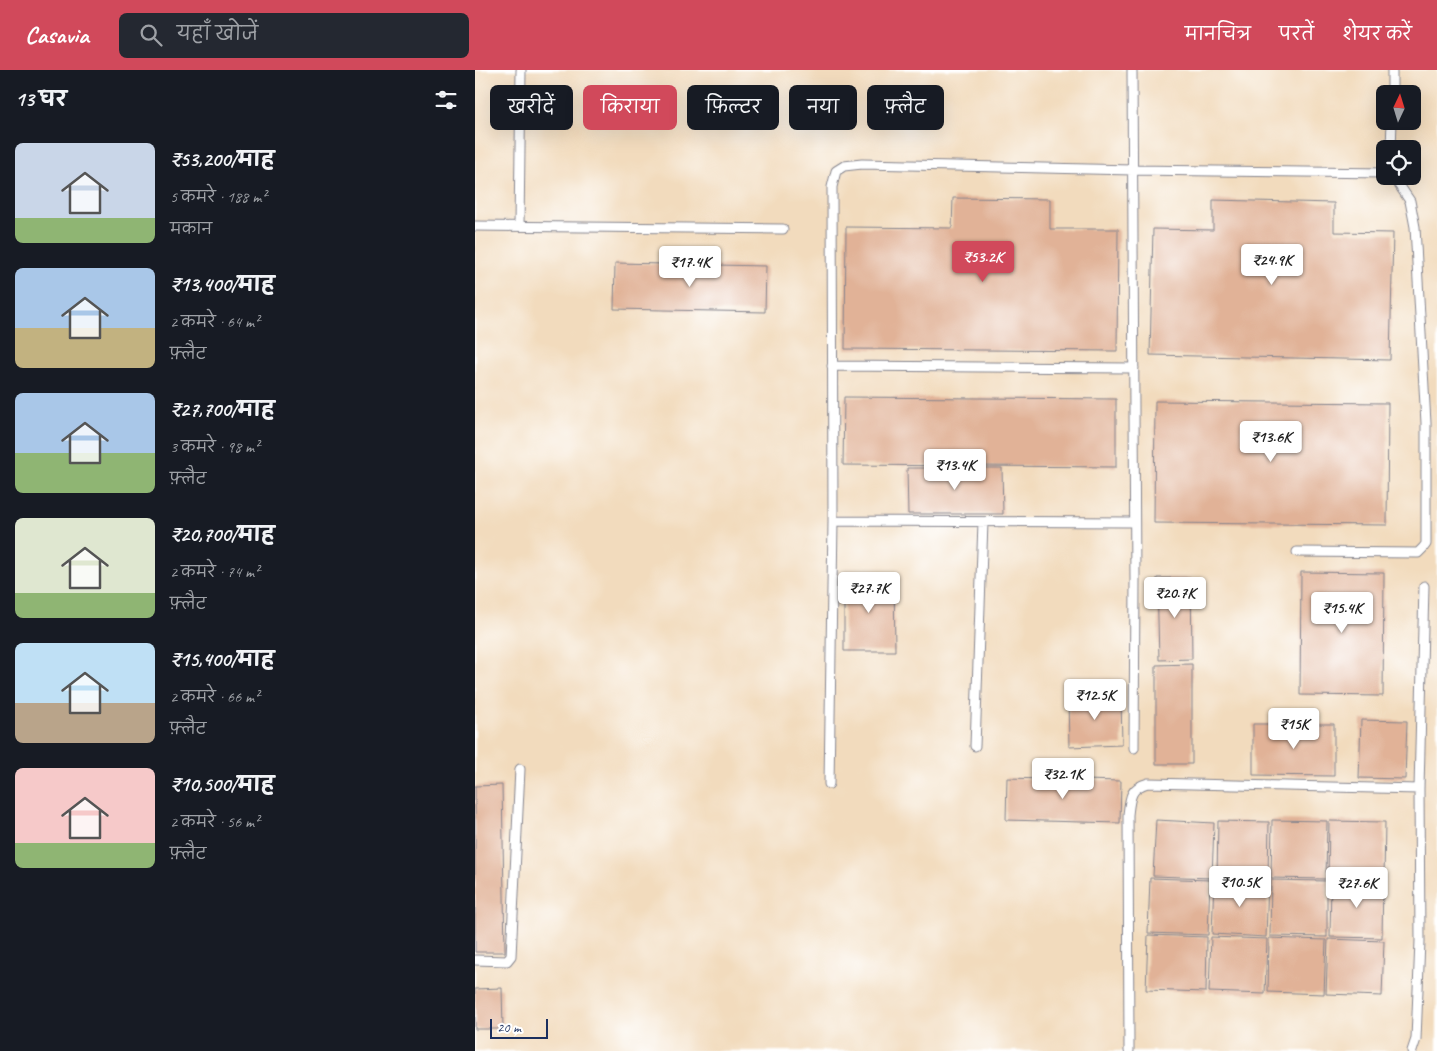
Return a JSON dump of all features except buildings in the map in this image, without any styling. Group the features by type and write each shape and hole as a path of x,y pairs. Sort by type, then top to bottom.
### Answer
{"lane":[{"path":"519,226 521,70"},
{"path":"1132,70 1134,748"},
{"path":"1392,70 1392,85"},
{"path":"829,784 833,521 832,186 836,171 845,166 862,164 1376,173"},
{"path":"1297,552 1418,553 1426,544 1426,423 1415,227 1410,201 1399,185"},
{"path":"475,226 783,229"},
{"path":"832,366 1134,368"},
{"path":"833,521 1134,522"},
{"path":"975,746 983,522"},
{"path":"1412,1051 1416,1039 1420,941 1419,789 1424,586"},
{"path":"475,960 507,961 513,950 520,769"},
{"path":"1129,1051 1128,815 1130,798 1135,789 1140,785 1148,783 1419,789"}]}
